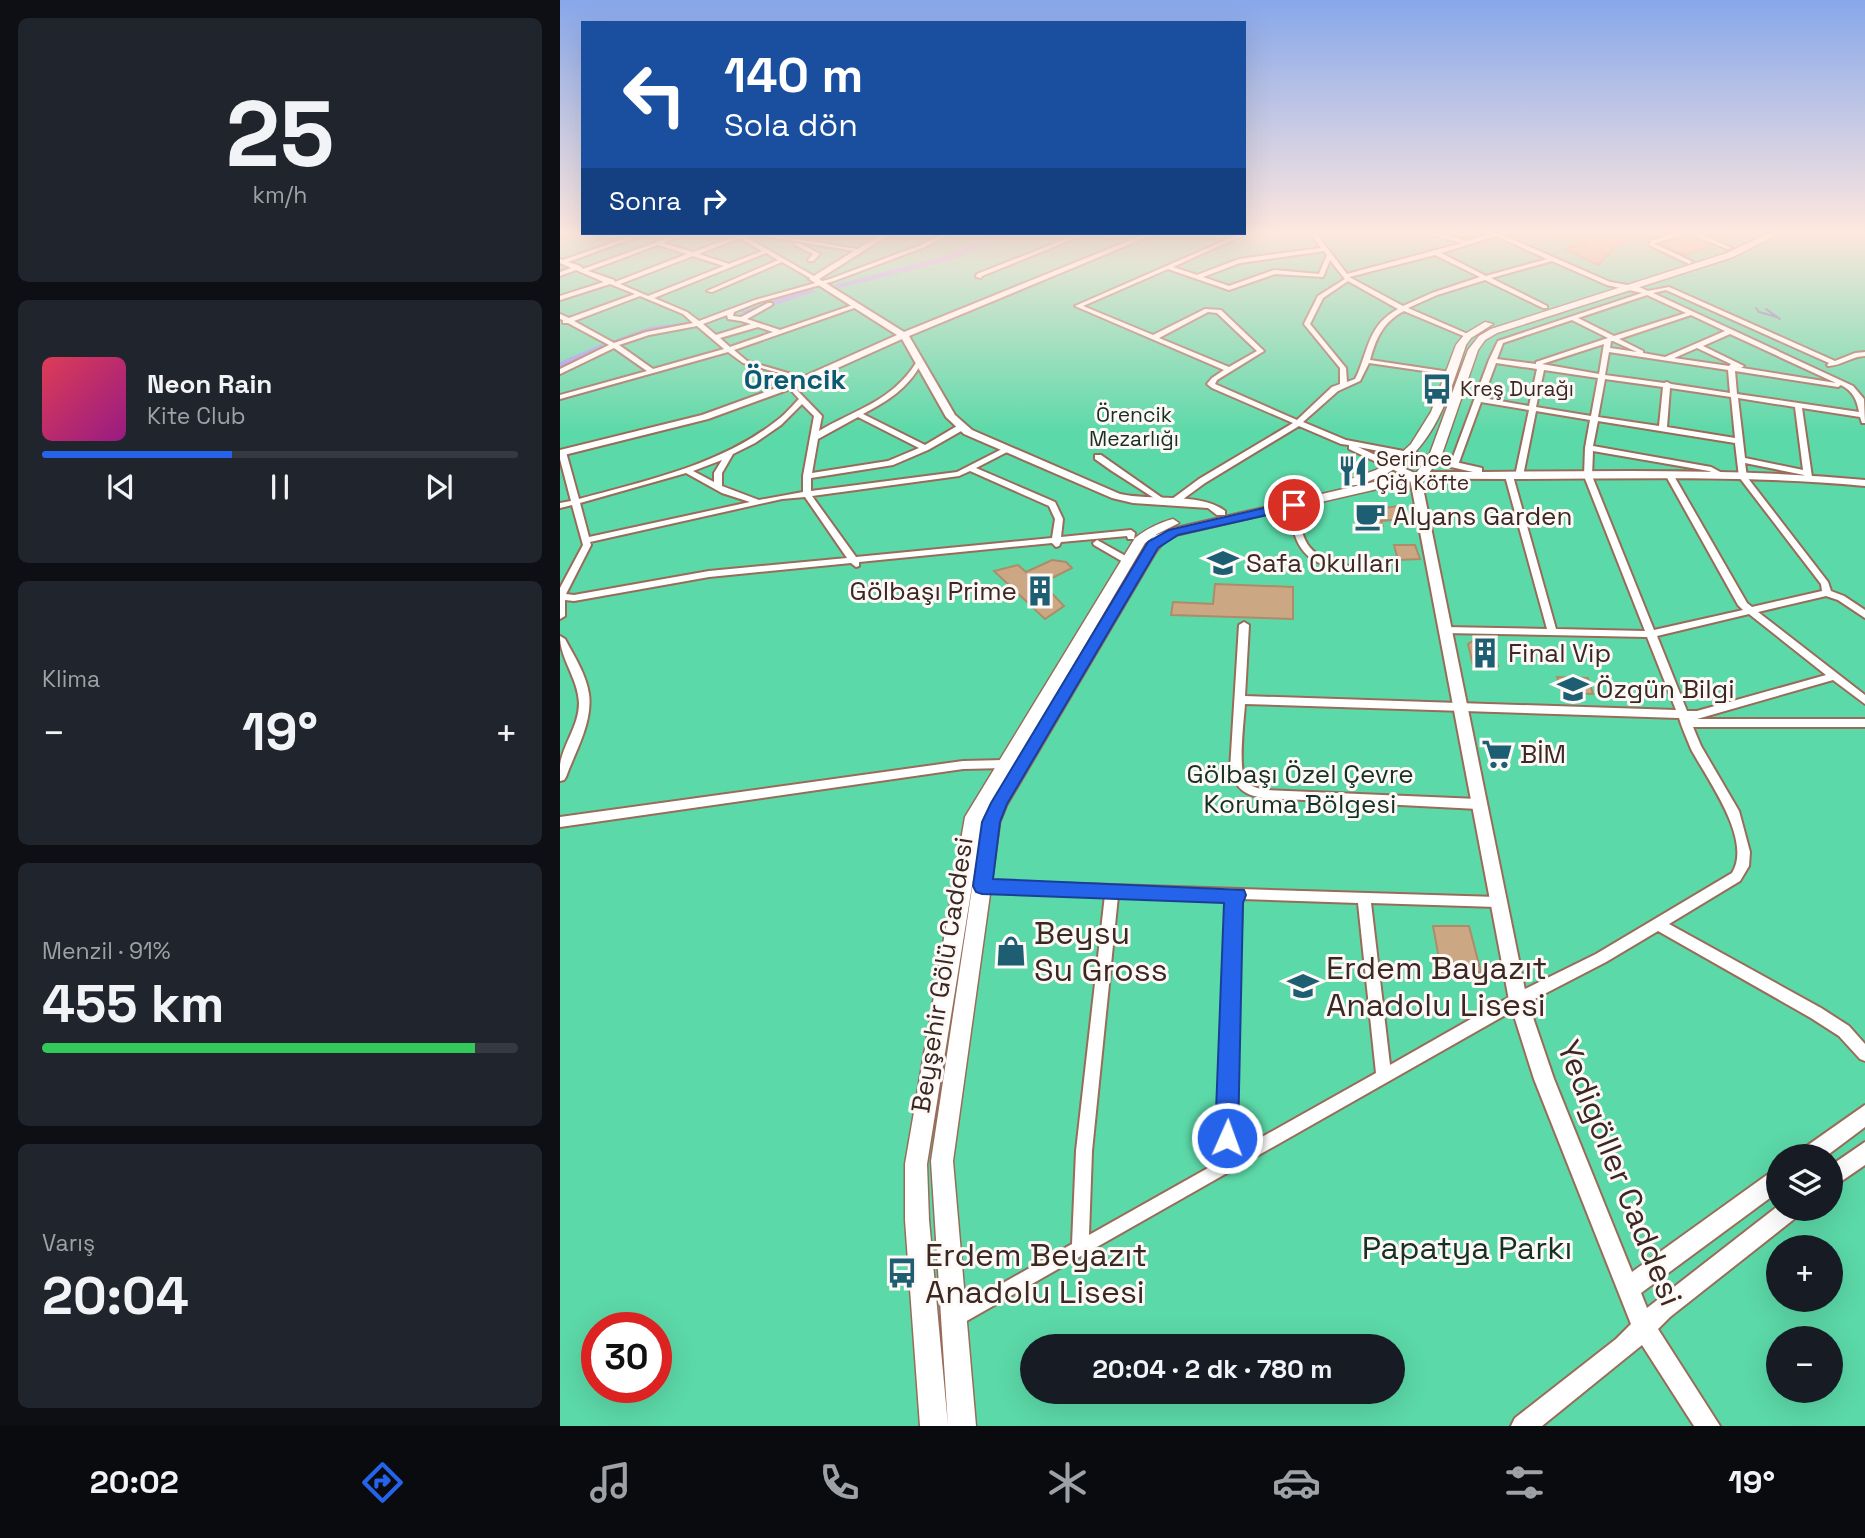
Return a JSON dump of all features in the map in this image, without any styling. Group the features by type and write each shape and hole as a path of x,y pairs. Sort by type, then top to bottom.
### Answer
{"main road":[{"path":"1239,513 1348,484 1389,469 1411,454 1422,442 1461,345 1468,336 1486,325 1571,299"},
{"path":"1013,766 1128,561 1145,537 1174,532 1212,518 1294,505 1418,476 1435,456 1473,350 1482,338 1494,331 1594,299"},
{"path":"934,1426 915,1193 916,1164 972,829 1143,561 1145,537"},
{"name":"Beyşehir Gölü Caddesi","path":"962,1426 942,1161 991,822 991,801"},
{"path":"925,1312 954,1320 928,1352"}],"street":[{"path":"560,323 628,299"},
{"path":"653,299 691,316 745,362 793,382 801,401 811,405 825,423 838,423"},
{"path":"700,326 731,310 765,299"},
{"path":"742,319 781,299"},
{"path":"844,299 902,334 918,364 960,428 1116,496 1211,506 1212,518"},
{"path":"560,616 560,596 582,558 586,540 561,448 702,411 793,382 987,299"},
{"path":"902,334 990,299"},
{"path":"1095,299 1078,306 1230,370"},
{"path":"1319,299 1307,324 1343,368 1344,385"},
{"path":"1384,299 1468,336"},
{"path":"1169,503 1297,424 1335,389 1358,380 1379,327 1402,308 1429,299"},
{"path":"1529,299 1545,307"},
{"path":"1454,465 1492,360 1502,342 1631,299"},
{"path":"1492,360 1603,374 1865,417 1862,396 1851,387 1660,299"},
{"path":"1689,299 1835,363"},
{"path":"560,397 729,350 855,306"},
{"path":"730,318 731,310"},
{"path":"1153,338 1207,310 1219,311 1261,351 1214,379 1212,385 1297,424 1344,442 1389,469 1418,476 1808,475"},
{"path":"1532,365 1610,343 1692,313"},
{"path":"560,316 614,345 650,370"},
{"path":"560,372 614,345 648,333 700,326 730,318 742,319 779,332"},
{"path":"1573,318 1610,343 1653,357 1733,366 1851,387"},
{"path":"715,338 755,325"},
{"path":"1666,359 1731,331"},
{"path":"1610,343 1653,357"},
{"path":"954,1320 1518,1000 1659,925 1736,877 1743,866 1743,842 1733,811 1707,769 1685,719 1588,476 1589,447 1610,343"},
{"path":"1696,345 1733,366"},
{"path":"1496,350 1514,361"},
{"path":"1818,371 1857,354 1865,354"},
{"path":"1557,369 1558,358"},
{"path":"1366,361 1450,374"},
{"path":"1771,374 1799,362"},
{"path":"816,437 838,423 860,415 905,380 918,364"},
{"path":"1541,366 1534,409 1509,476 1552,631"},
{"path":"1733,366 1738,441 1744,477 1825,584 1827,593"},
{"path":"1663,429 1667,384"},
{"path":"1479,400 1738,441"},
{"path":"718,486 718,473 727,456 776,424 801,401"},
{"path":"1798,405 1808,475"},
{"path":"860,415 925,448"},
{"path":"818,416 807,477 807,494 858,566 1131,533 1145,537"},
{"path":"807,477 890,463 925,448 960,428"},
{"path":"1344,442 1435,456 1454,465 1509,476"},
{"path":"1589,447 1711,469 1722,475"},
{"path":"586,540 807,494 959,474 1006,449"},
{"path":"560,506 685,470 734,450"},
{"path":"1098,457 1111,469 1169,503"},
{"path":"1743,460 1808,475 1865,483"},
{"path":"972,469 1052,504 1059,519 1056,544"},
{"path":"685,470 738,496 763,502"},
{"name":"Yedigöller Caddesi","path":"1418,476 1459,709 1518,1000 1544,1079 1643,1326 1708,1426"},
{"path":"1671,476 1743,605 1865,699"},
{"path":"1294,505 1299,542 1312,555 1346,568"},
{"path":"1056,544 1097,543 1145,537"},
{"path":"1097,543 1128,561"},
{"path":"560,596 574,598 688,576 853,560"},
{"path":"1444,630 1653,634 1827,593 1865,615"},
{"path":"1244,625 1236,771 1246,790 1265,794 1478,804"},
{"path":"560,641 583,682 587,703 560,777"},
{"path":"1685,719 1835,676"},
{"path":"1241,700 1864,724"},
{"path":"560,822 953,766 1013,766"},
{"path":"982,886 1497,902"},
{"path":"1080,1248 1084,1151 1112,892"},
{"path":"1233,1162 1227,1138 1234,903 1237,895"},
{"path":"1364,897 1384,1076"},
{"path":"1659,925 1816,1013 1844,1031 1865,1054"},
{"path":"1826,1144 1865,1115"},
{"path":"1843,1169 1865,1152"},
{"path":"1628,1289 1766,1188"},
{"path":"1523,1426 1776,1221"}],"green space":[{"name":"Gölbaşı Özel Çevre Koruma Bölgesi","path":"560,299 1865,299 1865,1426 560,1426"}],"building":[{"path":"1375,504 1377,509 1398,506 1405,519 1381,521 1383,526 1364,527 1358,505"},
{"path":"1394,545 1415,545 1420,559 1398,560"},
{"name":"Gölbaşı Prime","path":"1052,560 1066,562 1072,568 1042,583 1064,606 1045,619 994,571 1018,565 1026,572"},
{"name":"Safa Okulları","path":"1215,584 1293,587 1293,619 1171,615 1173,602 1213,604"},
{"name":"Final Vip","path":"1474,640 1491,641 1498,666 1473,665 1468,644"},
{"path":"1557,677 1588,678 1593,694 1562,693"},
{"path":"1433,926 1469,926 1481,972 1442,975"}],"waterway":[{"path":"745,312 788,299"},
{"path":"1756,308 1759,312 1777,317"},
{"path":"1766,309 1780,319"},
{"path":"614,342 653,329 688,325"},
{"path":"560,366 602,347"}],"place":[{"name":"Kreş Durağı","path":"1437,389"},
{"name":"Serince Çiğ Köfte","path":"1353,471"},
{"name":"Alyans Garden","path":"1370,516"},
{"name":"Safa Okulları","path":"1223,563"},
{"name":"Gölbaşı Prime","path":"1040,591"},
{"name":"Final Vip","path":"1485,653"},
{"name":"Özgün Bilgi","path":"1573,689"},
{"name":"BİM","path":"1497,754"},
{"name":"Beysu Su Gross","path":"1011,951"},
{"name":"Erdem Bayazıt Anadolu Lisesi","path":"1303,986"},
{"name":"Erdem Beyazıt Anadolu Lisesi","path":"902,1273"}],"district":[{"name":"Örencik","path":"795,379"}],"route":[{"path":"1227,1138 1234,899 1237,895 982,886 991,822 999,803 1153,545 1174,532 1294,505"}],"park label":[{"name":"Örencik Mezarlığı","path":"1134,427"},
{"name":"Papatya Parkı","path":"1467,1248"}]}
